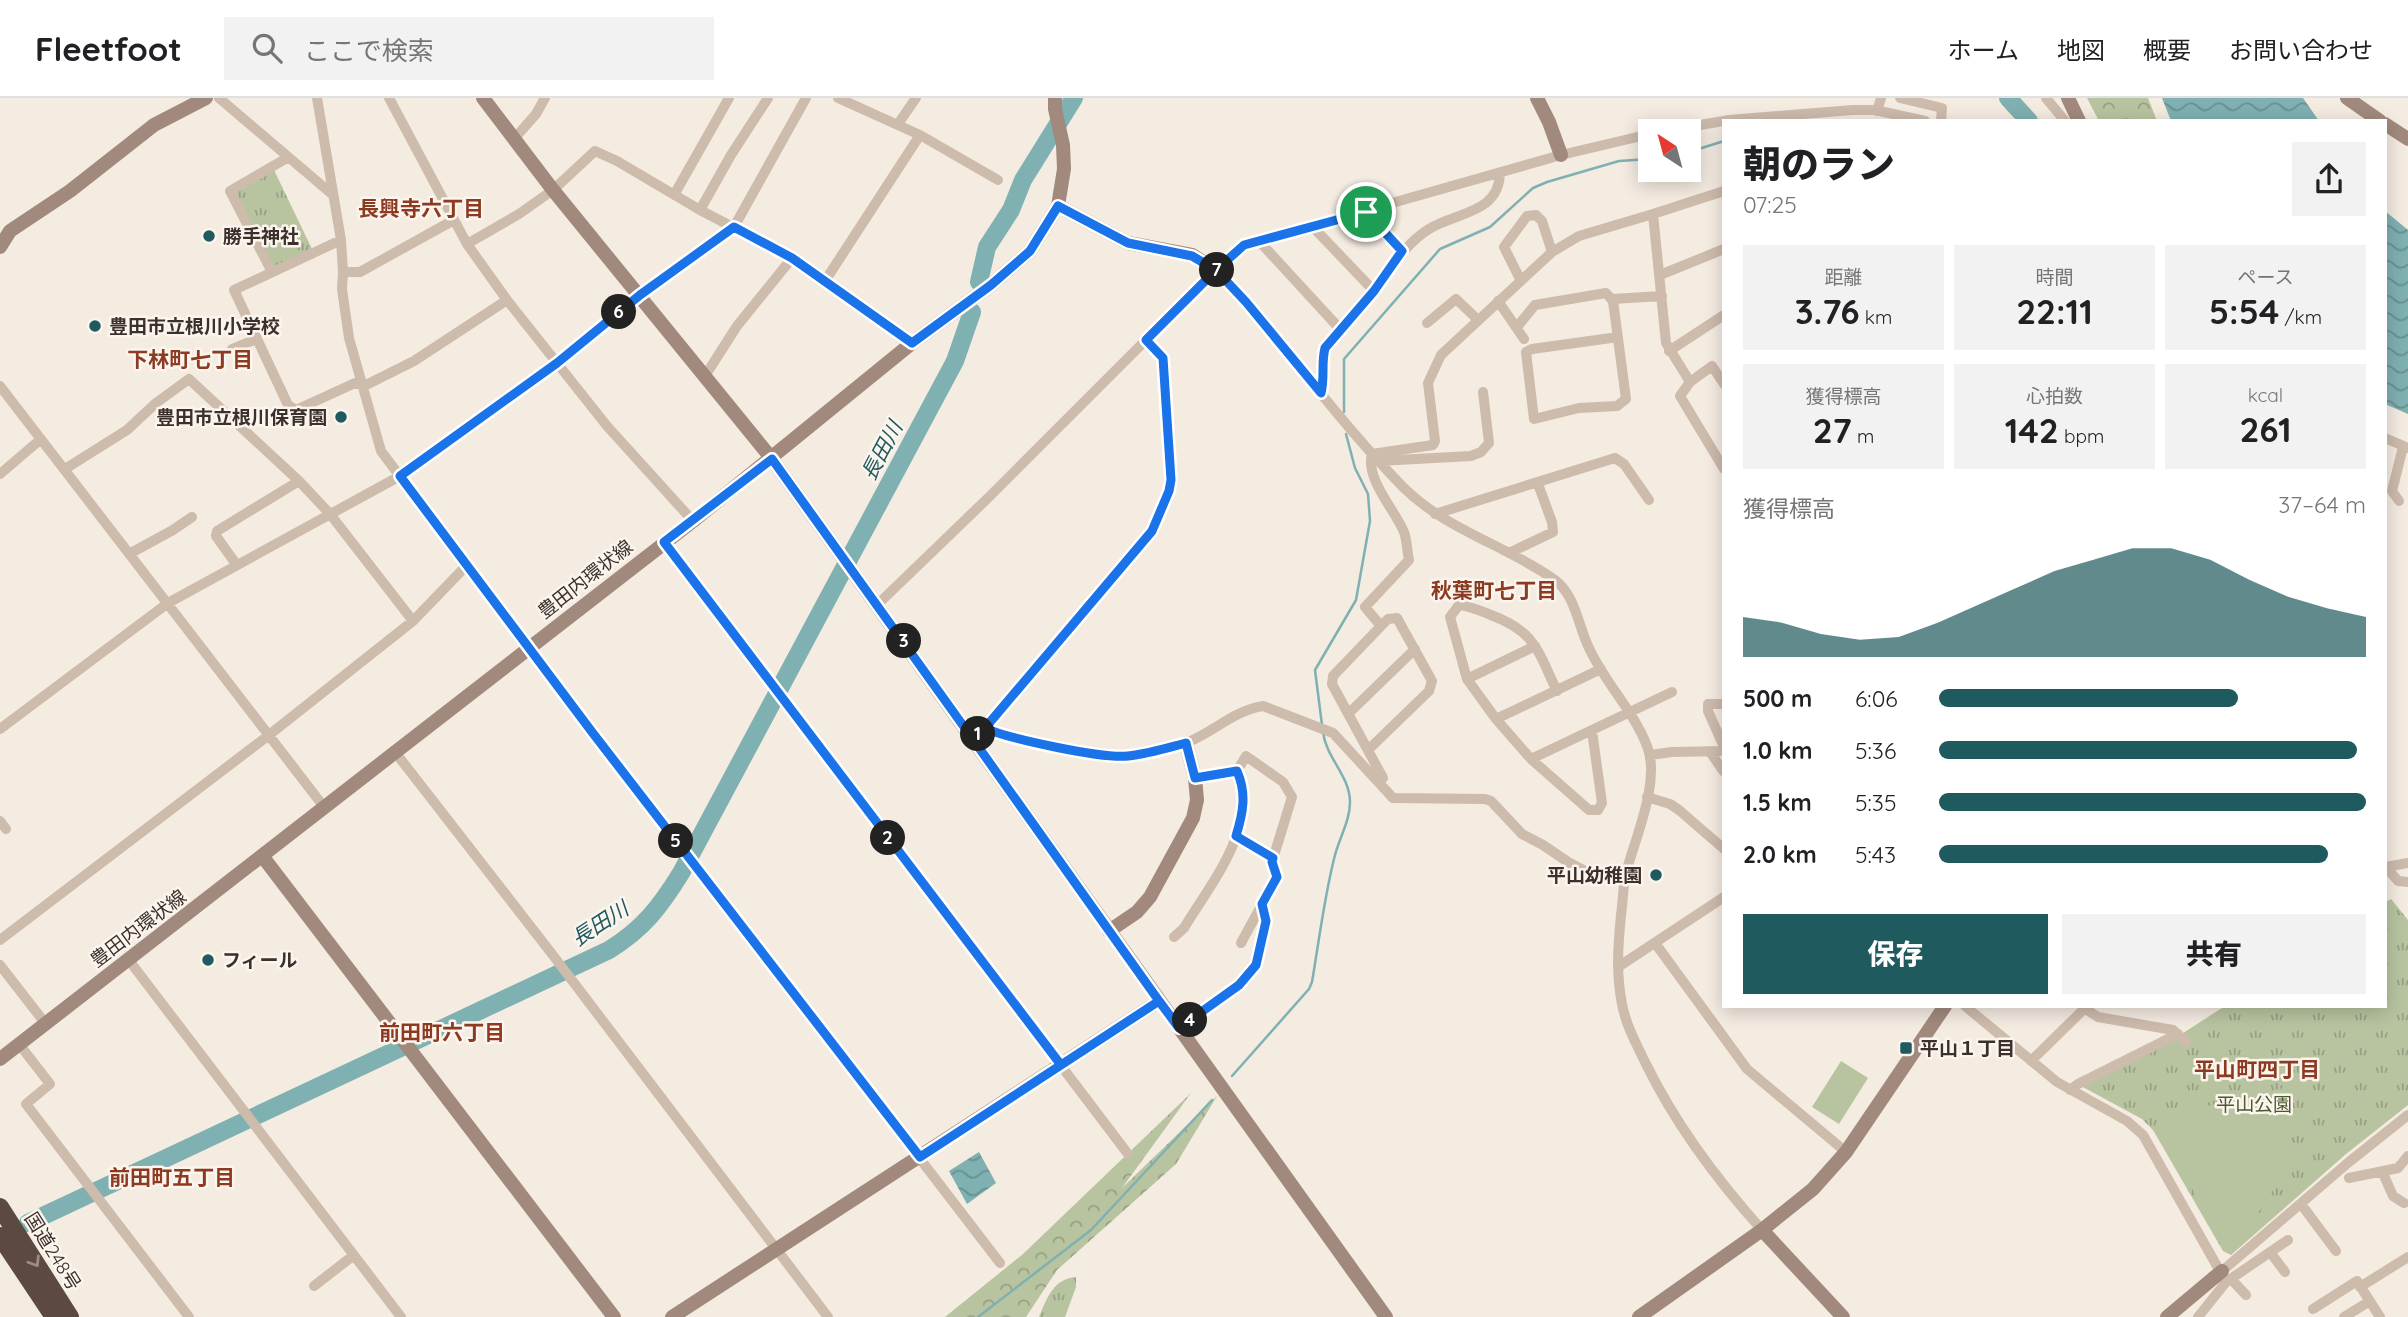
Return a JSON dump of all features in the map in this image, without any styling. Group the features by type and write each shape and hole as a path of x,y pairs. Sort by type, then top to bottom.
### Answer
{"highway":[{"name":"国道248号","path":"0,1207 70,1317"},
{"name":"国道248号","path":"0,1236 54,1317"}],"street":[{"path":"0,247 5,230 70,191 154,125 206,98"},
{"path":"219,98 333,196"},
{"path":"317,98 341,240 344,272 342,289 349,338 381,451 1000,1263"},
{"path":"389,98 467,244 507,300 607,426 693,521"},
{"path":"483,98 772,459 1386,1317"},
{"path":"514,139 536,114 545,98"},
{"path":"674,195 729,98"},
{"path":"700,210 768,98"},
{"path":"0,729 168,603 400,476 557,363 640,295 734,227 806,98"},
{"path":"841,98 920,135 998,180"},
{"path":"898,124 916,98"},
{"name":"豊田内環状線","path":"0,1059 693,521 912,343 991,285 1030,251 1058,206 1064,169 1055,98"},
{"path":"1537,98 1561,155"},
{"path":"1877,111 1881,98"},
{"path":"1900,98 1942,108 1941,119"},
{"path":"2046,98 2063,119"},
{"path":"2068,98 2078,119"},
{"path":"2347,98 2377,119"},
{"path":"1737,119 1788,113 1877,111 1915,119"},
{"path":"1701,125 1722,121"},
{"path":"2387,125 2408,139"},
{"path":"825,281 920,135"},
{"path":"876,606 1244,245 1561,155 1638,137"},
{"path":"467,244 554,190 595,151 792,258 912,343"},
{"path":"272,272 230,191 288,158"},
{"path":"1321,393 1325,379 1325,348 1374,291 1402,251 1431,228 1478,208 1492,199 1498,191 1500,173"},
{"path":"1381,626 1365,607 1409,560 1404,532 1380,491 1369,463 1375,458 1433,445 1435,441 1428,383 1440,356 1520,279 1552,252 1579,236 1722,192"},
{"path":"1058,206 1128,243 1192,256 1216,270 1246,302 1375,458 1405,489 1435,514 1509,553 1557,582 1565,590 1571,599 1588,648 1631,713 1650,755 1650,782 1625,878 1617,950 1622,1005 1630,1032 1658,1089 1732,1198 1843,1317"},
{"path":"1366,212 1402,251"},
{"path":"1653,214 1666,343 1690,382"},
{"path":"1520,279 1504,247 1527,216 1536,215 1542,221 1552,252"},
{"path":"344,272 360,272 454,220"},
{"path":"1312,226 1374,291"},
{"path":"341,240 234,290 288,405 296,410 355,383 364,386 414,361 507,300"},
{"path":"1259,241 1340,329"},
{"path":"1660,275 1722,250"},
{"path":"705,376 737,326 792,258"},
{"path":"1517,327 1535,305 1606,293 1612,299 1618,337 1626,399 1617,406 1579,408 1534,419 1526,352 1618,337"},
{"path":"1612,299 1662,296"},
{"path":"1427,323 1456,299 1477,319"},
{"path":"1498,301 1524,339"},
{"path":"1669,351 1722,316"},
{"path":"232,349 256,340"},
{"path":"972,738 985,728 1152,531 1161,512 1171,480 1163,358 1146,340"},
{"path":"1722,381 1712,366 1690,382 1680,396 1722,465"},
{"path":"65,469 128,430 156,403 189,379 299,481 330,514 413,621"},
{"path":"0,386 324,807"},
{"path":"1375,458 1471,456 1481,452 1489,443 1483,392"},
{"path":"0,474 41,439"},
{"path":"2387,439 2405,448 2392,491 2399,500"},
{"path":"1435,514 1615,458 1624,464 1649,500"},
{"path":"236,564 216,536 217,531 299,481"},
{"path":"1509,553 1553,532 1538,484"},
{"path":"129,554 192,517"},
{"path":"664,542 1128,1154"},
{"path":"0,940 269,735 413,621 467,565"},
{"path":"1556,691 1535,646 1524,631 1514,624 1459,605 1450,617 1467,679 1531,760 1589,810 1598,810 1602,803 1592,731"},
{"path":"1368,750 1429,691 1432,681 1397,618 1388,619 1381,626 1333,676 1332,684 1383,778"},
{"path":"1467,679 1535,646"},
{"path":"1349,714 1415,649"},
{"path":"1496,719 1601,669"},
{"path":"1531,760 1672,692"},
{"path":"1722,704 1708,704 1708,712 1722,744"},
{"path":"985,728 1010,736 1126,757 1186,743 1240,714 1264,706 1316,725 1337,737 1371,777 1393,797 1491,801 1522,834 1568,862 1585,871 1615,873 1625,878"},
{"path":"1110,932 1137,912 1150,897 1193,818 1197,800 1195,778 1186,743"},
{"path":"1650,755 1672,751 1710,752 1722,749"},
{"path":"395,752 828,1317"},
{"path":"1710,752 1722,769"},
{"path":"1237,771 1246,755 1283,782 1292,797 1272,862 1277,877 1241,943"},
{"path":"1195,778 1237,771"},
{"path":"1174,937 1184,928 1232,848 1244,810 1242,783 1237,771"},
{"path":"1647,797 1670,804 1679,810 1722,847"},
{"path":"1236,836 1273,858"},
{"path":"263,857 614,1317"},
{"path":"2387,867 2408,863"},
{"path":"2387,868 2398,881 2408,882"},
{"path":"1618,967 1722,898"},
{"path":"1179,1028 1239,985 1256,965 1266,921 1262,904"},
{"path":"1656,943 1747,1069 1846,1152"},
{"path":"128,959 401,1317"},
{"path":"0,965 45,1023"},
{"path":"672,1317 1159,1001"},
{"path":"1639,1317 1762,1230 1813,1189 1846,1152 1944,1008"},
{"path":"1967,1008 2070,1090 2127,1121 2143,1135 2226,1277 2246,1295"},
{"path":"2031,1061 2083,1010 2098,1017 2173,1030 2186,1042"},
{"path":"2070,1090 2178,1034"},
{"path":"19,1044 50,1084 26,1104 189,1317"},
{"path":"2198,1317 2244,1252 2408,1115"},
{"path":"2349,1178 2398,1168 2408,1156"},
{"path":"2382,1171 2393,1196 2404,1203"},
{"path":"2301,1205 2336,1251"},
{"path":"2167,1317 2288,1240"},
{"path":"2244,1252 2251,1265"},
{"path":"2270,1252 2285,1272"},
{"path":"314,1286 354,1255"},
{"path":"2360,1287 2408,1257"},
{"path":"2313,1309 2357,1281 2380,1317"},
{"path":"2344,1317 2370,1301"}],"green space":[{"path":"2087,98 2148,98 2156,119 2098,119"},
{"path":"274,170 312,249 277,266 273,265 236,195 238,190"},
{"name":"平山公園","path":"2391,899 2408,920 2408,1105 2346,1154 2231,1255 2223,1251 2153,1130 2142,1119 2081,1086 2177,1037 2222,1008 2387,1008 2387,901"},
{"path":"1841,1061 1868,1078 1839,1124 1812,1107"},
{"path":"2283,1088 2289,1114 2290,1141 2276,1185 2247,1225 2222,1239 2157,1130 2162,1117"},
{"path":"1191,1093 1122,1188 1217,1096 1176,1164 1057,1270 1026,1317 945,1317 1023,1254"},
{"path":"1076,1277 1076,1287 1065,1317 1039,1317 1056,1286"}],"water":[{"path":"2162,98 2303,98 2318,119 2170,119"},
{"path":"2387,213 2408,230 2408,414 2387,405"},
{"path":"979,1152 996,1183 967,1204 949,1171"}],"waterway":[{"name":"長田川","path":"979,282 987,247 1011,210 1023,180 1074,98"},
{"path":"2008,98 2027,119"},
{"path":"1701,148 1722,142"},
{"path":"1344,412 1344,359 1440,249 1490,227 1533,188 1619,161 1638,160"},
{"name":"長田川","path":"28,1223 609,950 641,925 658,907 681,873 955,361 972,312"},
{"path":"1322,725 1315,670 1356,600 1370,521 1368,494 1355,468 1346,434"},
{"path":"1232,1076 1309,989 1312,982 1330,874 1350,802 1346,784 1328,750 1323,732"},
{"path":"978,1317 1091,1230 1212,1100"}],"place":[{"name":"勝手神社","path":"209,236"},
{"name":"豊田市立根川小学校","path":"95,326"},
{"name":"豊田市立根川保育園","path":"341,417"},
{"name":"平山幼稚園","path":"1656,875"},
{"name":"フィール","path":"208,960"},
{"name":"平山１丁目","path":"1906,1048"}],"district":[{"name":"長興寺六丁目","path":"421,209"},
{"name":"下林町七丁目","path":"190,360"},
{"name":"秋葉町七丁目","path":"1494,591"},
{"name":"前田町六丁目","path":"442,1033"},
{"name":"平山町四丁目","path":"2257,1070"},
{"name":"前田町五丁目","path":"172,1178"}],"route":[{"path":"1366,212 1244,245 1216,270 1146,340 1163,358 1171,480 1161,512 1152,531 985,728 972,738 1159,1001 1061,1065 780,696 664,542 772,459 972,738 985,728 1087,753 1126,757 1186,743 1195,778 1237,771 1242,783 1244,810 1236,836 1273,858 1277,877 1262,904 1266,921 1256,965 1239,985 1179,1028 1159,1001 920,1157 592,732 400,476 557,363 640,295 734,227 792,258 912,343 991,285 1030,251 1058,206 1128,243 1192,256 1216,270 1321,393 1325,379 1325,348 1374,291 1402,251 1366,212"}]}
